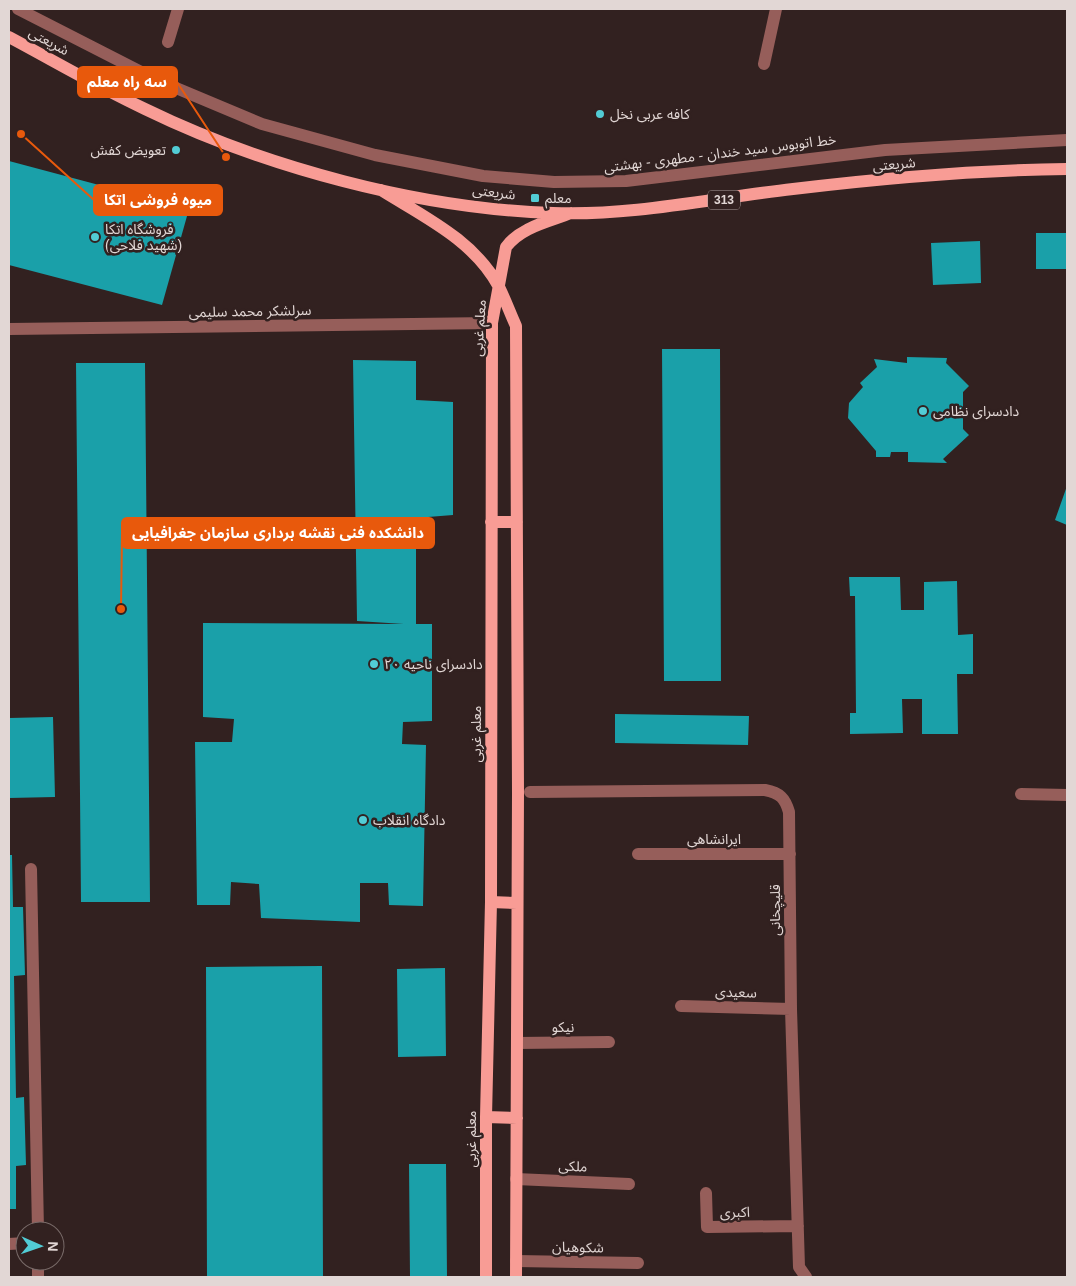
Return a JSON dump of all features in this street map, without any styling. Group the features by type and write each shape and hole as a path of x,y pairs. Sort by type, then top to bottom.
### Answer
{"main road":[{"name":"شریعتی","path":"9,37 144,109 211,138 259,155 381,190 497,208 571,213 631,210 708,203 790,189 850,182 1020,169 1067,169"},
{"path":"381,190 457,237 477,256 498,286"},
{"path":"498,286 506,247 512,240 524,231 571,213"},
{"name":"معلم غربی","path":"486,1277 486,1117 491,902 492,323 498,286"},
{"name":"معلم غربی","path":"498,286 516,326 516,1277"},
{"path":"491,522 517,522"},
{"path":"491,902 517,903"},
{"path":"486,1117 517,1118"}],"street":[{"name":"خط اتوبوس سید خندان - مطهری - بهشتی","path":"18,9 157,80 262,124 375,155 484,176 554,182 626,181 885,150 1067,140"},
{"path":"168,42 178,9"},
{"path":"764,64 776,9"},
{"name":"سرلشکر محمد سلیمی","path":"9,329 492,323"},
{"name":"قلیچخانی","path":"530,792 765,790 778,793 786,801 789,812 791,1009 799,1267 806,1277"},
{"path":"1021,794 1067,795"},
{"name":"ایرانشاهی","path":"638,854 790,854"},
{"path":"31,869 38,1221"},
{"name":"سعیدی","path":"681,1006 791,1009"},
{"name":"نیکو","path":"517,1043 609,1042"},
{"name":"ملکی","path":"516,1179 629,1184"},
{"name":"اکبری","path":"706,1193 707,1228 798,1226"},
{"name":"شکوهیان","path":"516,1261 638,1263"}],"building":[{"name":"فروشگاه اتکا (شهید فلاحی)","path":"9,161 189,209 162,305 9,265"},
{"path":"1036,233 1067,233 1067,269 1036,269"},
{"path":"980,241 981,283 933,285 931,243"},
{"path":"662,349 720,349 721,681 664,681"},
{"path":"907,357 947,358 946,363 969,386 963,392 963,429 969,435 943,459 947,463 908,462 908,452 891,452 890,457 876,457 876,451 848,418 849,403 863,387 860,383 877,367 874,359 907,363"},
{"path":"353,360 416,361 416,400 453,402 453,515 428,517 428,529 416,528 416,624 432,624 432,721 403,722 402,744 426,745 423,906 389,905 388,883 360,883 360,922 261,918 259,884 231,882 230,905 197,905 195,742 232,742 234,719 203,717 203,623 404,624 357,621"},
{"path":"76,363 145,363 150,902 81,902"},
{"path":"1067,486 1067,525 1055,520"},
{"path":"849,577 900,577 901,610 924,610 924,582 957,581 958,635 973,634 973,674 957,674 958,734 922,734 922,699 902,699 903,733 850,734 850,713 856,713 855,596 850,596"},
{"path":"615,714 749,716 748,745 615,743"},
{"path":"53,717 55,797 9,798 9,718"},
{"path":"9,855 12,855 13,907 23,907 25,975 14,976 16,1098 24,1097 26,1165 16,1166 16,1209 9,1209"},
{"path":"322,966 323,1277 207,1277 206,967"},
{"path":"445,968 446,1056 398,1057 397,969"},
{"path":"409,1164 446,1164 447,1277 410,1277"}],"place":[{"name":"کافه عربی نخل","path":"600,114"},
{"name":"میوه فروشی اتکا","path":"21,134"},
{"name":"تعویض کفش","path":"176,150"},
{"name":"سه راه معلم","path":"226,157"},
{"name":"معلم","path":"535,198"},
{"name":"فروشگاه اتکا (شهید فلاحی)","path":"95,237"},
{"name":"دادسرای نظامی","path":"923,411"},
{"name":"دانشکده فنی نقشه برداری سازمان جغرافیایی","path":"121,609"},
{"name":"دادسرای ناحیه ۲۰","path":"374,664"},
{"name":"دادگاه انقلاب","path":"363,820"}]}
